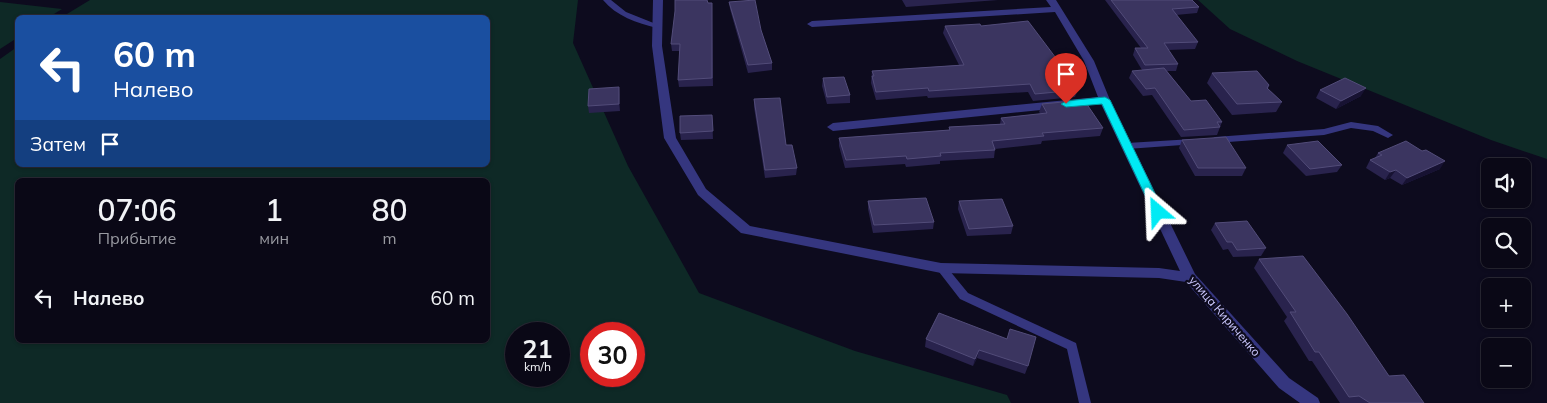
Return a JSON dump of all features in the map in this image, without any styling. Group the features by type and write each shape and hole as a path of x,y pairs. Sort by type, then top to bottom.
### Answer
{"street":[{"path":"658,0 657,46 670,138 702,192 746,230 940,268 1159,273 1190,277"},
{"path":"812,24 1055,4"},
{"name":"улица Кириченко","path":"1055,4 1089,61 1126,146 1190,277 1284,383 1312,403"},
{"path":"833,126 1105,100"}],"lane":[{"path":"607,0 612,6 629,16 657,26"},
{"path":"1126,146 1283,136 1324,132 1351,126 1375,128 1388,135"},
{"path":"940,268 964,296 1072,346 1085,403"}],"green space":[{"path":"90,0 578,0 573,43 628,166 699,293 855,351 1007,395 1011,403 0,403 0,59 15,48 15,167 490,167 490,15 65,15"},
{"path":"1198,0 1547,0 1547,159 1491,140 1297,61 1230,29"},
{"path":"0,2 62,9 52,15 15,15 15,39 0,49"}],"building":[{"path":"675,0 707,0 708,3 712,3 712,78 678,80 680,44 671,44"},
{"path":"755,0 761,30 772,63 748,65 729,2"},
{"path":"1111,0 1192,0 1199,7 1172,9 1198,42 1164,43 1178,64 1145,65 1135,48 1148,48"},
{"path":"1028,21 1078,90 1035,94 1030,84 929,91 928,88 876,92 872,71 964,65 945,26 980,24 981,26"},
{"path":"1164,68 1191,101 1206,100 1222,122 1217,122 1220,127 1184,130 1155,88 1146,89 1132,71"},
{"path":"1257,71 1269,85 1267,88 1282,102 1237,104 1212,73"},
{"path":"844,77 850,95 827,97 823,78"},
{"path":"1345,78 1366,88 1341,101 1320,90"},
{"path":"619,87 619,104 588,106 589,89"},
{"path":"780,98 786,145 792,145 797,168 765,170 754,99"},
{"path":"1084,100 1103,128 1042,133 1044,136 992,141 995,150 940,153 941,156 907,159 906,156 846,160 839,138 950,130 949,127 1005,124 1001,118 1047,113 1042,104"},
{"path":"712,115 713,131 680,133 680,116"},
{"path":"1226,137 1246,168 1198,168 1182,140"},
{"path":"1318,141 1342,165 1310,169 1287,145"},
{"path":"1406,141 1422,151 1426,150 1445,161 1407,178 1396,170 1390,172 1370,160 1382,155 1378,153"},
{"path":"926,198 934,222 874,225 868,201"},
{"path":"1002,199 1013,226 969,229 959,201"},
{"path":"1247,221 1266,248 1237,250 1232,242 1227,242 1215,223"},
{"path":"1303,256 1347,314 1389,376 1404,375 1424,403 1370,403 1359,396 1349,397 1319,352 1315,352 1290,312 1296,312 1259,259"},
{"path":"939,313 1007,339 1010,329 1036,337 1028,366 979,350 975,359 926,339"}],"route":[{"path":"1066,104 1105,100 1158,212"}]}
